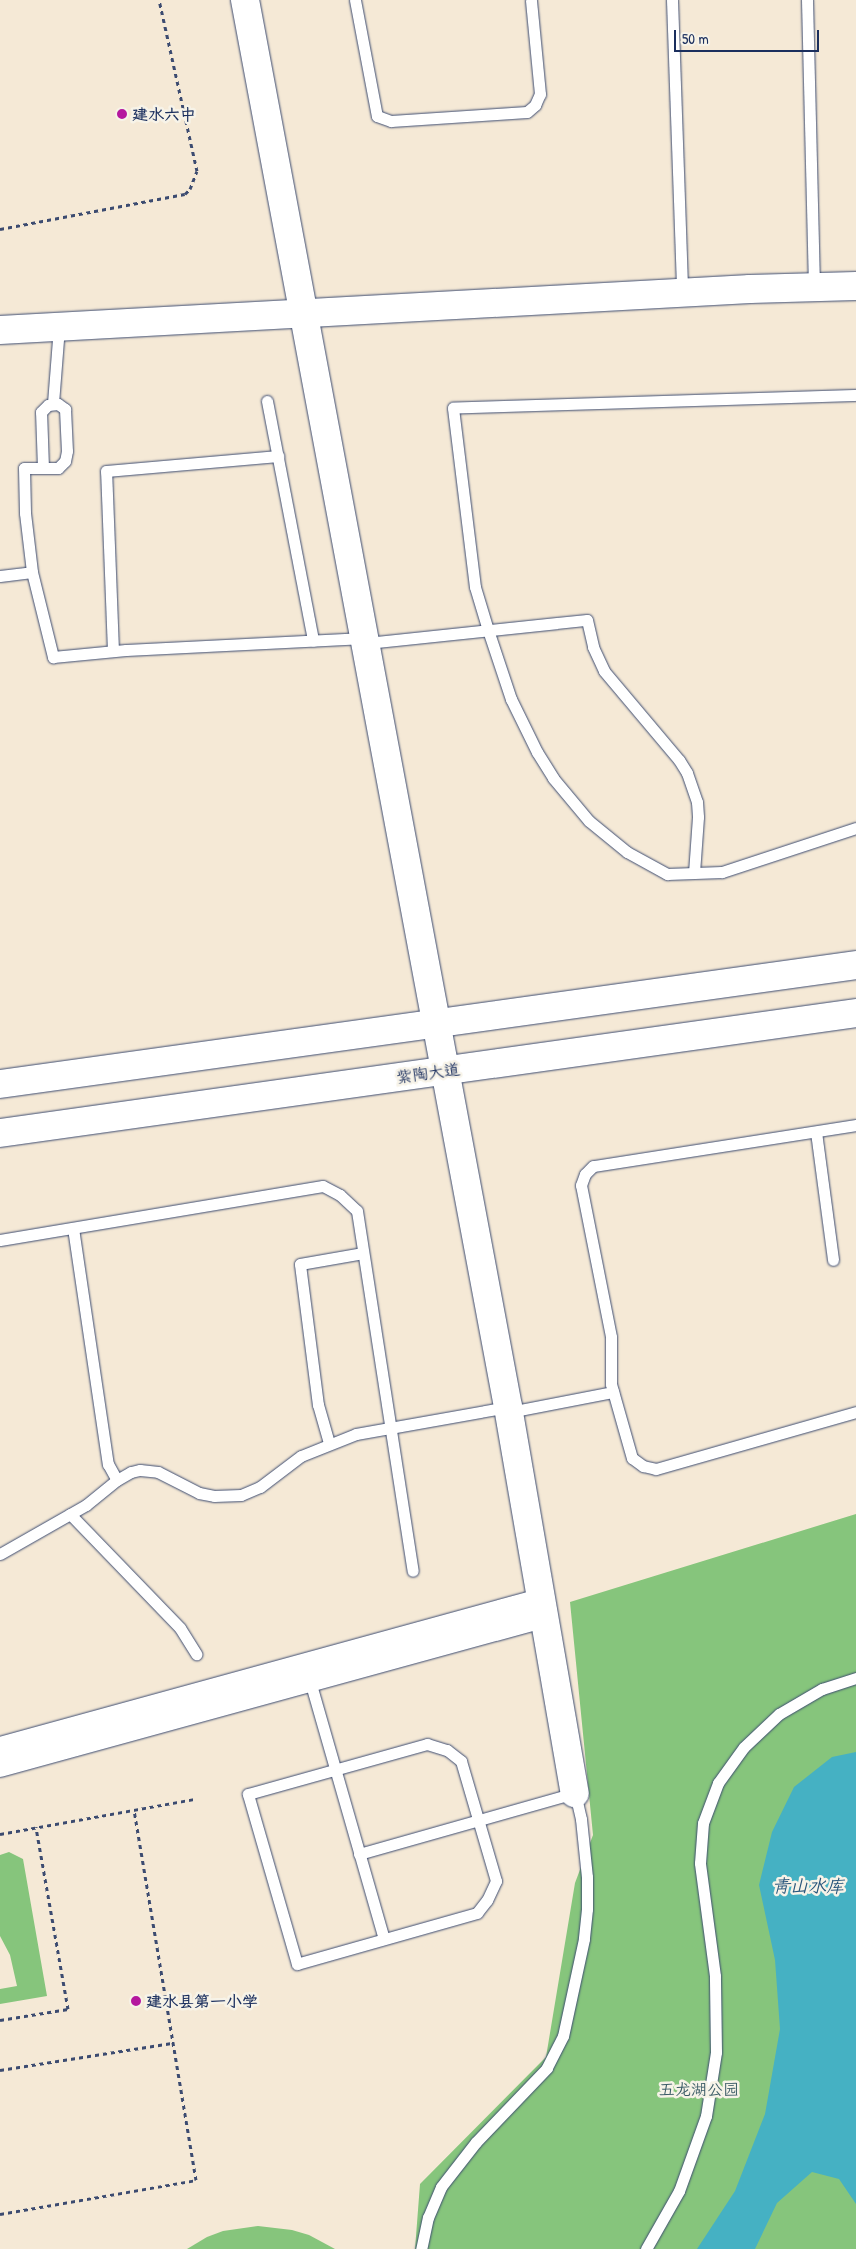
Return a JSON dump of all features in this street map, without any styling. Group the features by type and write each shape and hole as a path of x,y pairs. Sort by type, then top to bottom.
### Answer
{"street":[{"path":"245,0 438,1023 509,1410 575,1793"},
{"path":"0,330 682,293 856,286"},
{"path":"0,1084 856,965"},
{"name":"紫陶大道","path":"0,1132 856,1013"},
{"path":"0,1766 310,1682 544,1607"},
{"path":"0,1748 544,1607"}],"lane":[{"path":"356,0 377,116 391,121 527,112 535,105 540,94 531,0"},
{"path":"672,0 682,293"},
{"path":"807,0 814,287"},
{"path":"53,404 58,327"},
{"path":"856,395 453,408 475,587 511,699 523,726 541,759 572,802 608,838 646,864 667,874 722,872 856,828"},
{"path":"268,401 313,641"},
{"path":"43,468 41,412 44,408 53,404 65,409 67,451 65,461 58,468 43,468 24,468 25,513 32,572 54,657 113,651 313,641 366,641 587,620 593,647 604,671 680,760 687,773 697,802 698,817 694,873"},
{"path":"113,651 106,471 278,456"},
{"path":"0,576 32,572"},
{"path":"856,1125 594,1166 585,1174 581,1186 611,1337 611,1384 632,1458 642,1466 656,1469 856,1412"},
{"path":"816,1132 834,1260"},
{"path":"0,1240 323,1186 340,1195 357,1211 413,1571"},
{"path":"73,1228 108,1464 116,1480"},
{"path":"329,1443 318,1405 300,1264 363,1253"},
{"path":"0,1554 86,1505 116,1480 131,1472 150,1470 199,1493 214,1496 241,1495 260,1487 301,1456 329,1443 356,1434 614,1392"},
{"path":"70,1514 180,1628 196,1654"},
{"path":"646,2249 679,2191 706,2116 716,2052 715,1976 700,1863 703,1823 718,1782 744,1747 780,1714 822,1689 856,1678"},
{"path":"310,1682 384,1939"},
{"path":"427,1744 447,1750 462,1761 478,1820 496,1881 483,1907 477,1913 297,1964 248,1794 427,1744"},
{"path":"359,1854 575,1793 585,1846 587,1908 578,1969 563,2036 546,2068 476,2142 441,2187 428,2217 421,2249"}],"path":[{"path":"0,229 185,194 190,189 197,171 159,0"},
{"path":"0,1834 194,1800"},
{"path":"0,2214 196,2180 134,1810"},
{"path":"0,2020 68,2008 36,1827"},
{"path":"0,2070 172,2043"}],"green space":[{"name":"五龙湖公园","path":"856,1514 856,2249 415,2249 420,2184 546,2057 575,1883 593,1835 570,1602"},
{"path":"9,1852 23,1859 47,1996 0,2004 0,1989 17,1986 10,1955 0,1936 0,1855"},
{"path":"258,2226 292,2230 309,2235 335,2249 187,2249 207,2237 223,2231"}],"water":[{"name":"青山水库","path":"856,1752 856,2204 839,2179 812,2172 777,2203 755,2249 697,2249 735,2191 765,2114 780,2029 775,1960 759,1885 772,1832 794,1787 832,1757"}],"place":[{"name":"建水六中","path":"122,114"},
{"name":"建水县第一小学","path":"136,2001"}]}
